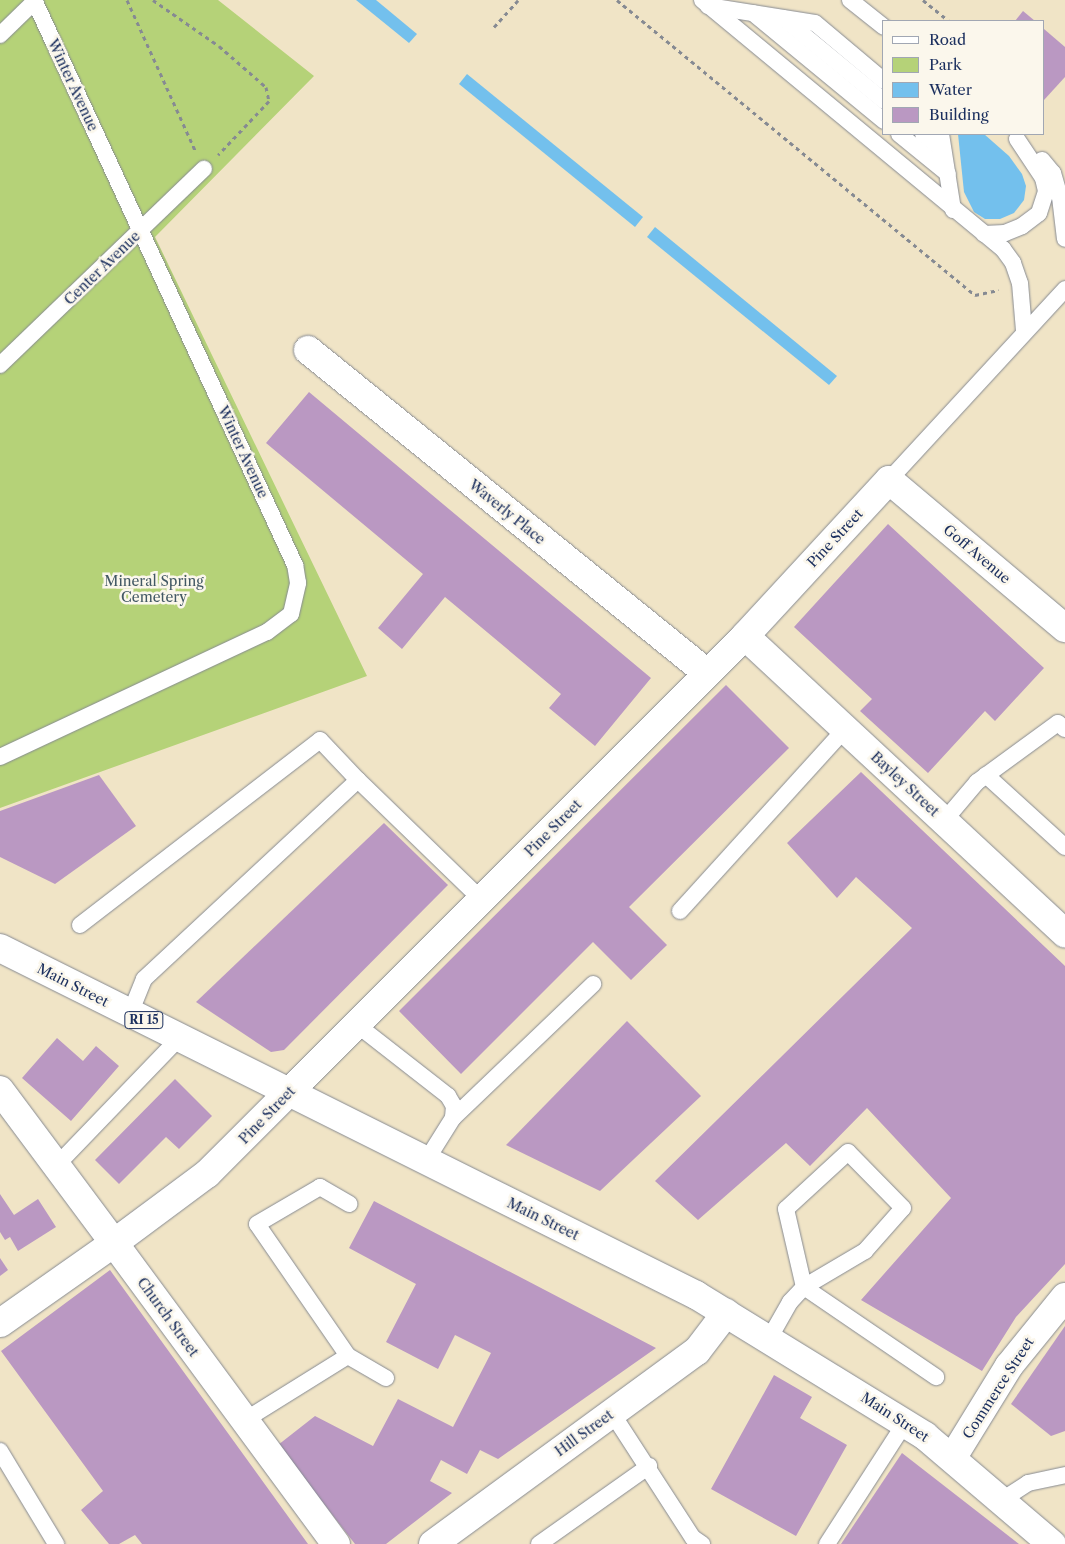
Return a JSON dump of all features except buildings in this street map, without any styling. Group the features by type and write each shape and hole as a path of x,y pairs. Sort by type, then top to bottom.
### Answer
{"main road":[{"name":"Waverly Place","path":"308,350 708,673"},
{"name":"Goff Avenue","path":"889,480 1065,628"},
{"name":"Pine Street","path":"0,1323 114,1244 206,1174 745,636 889,480"},
{"name":"Bayley Street","path":"745,636 1065,933"},
{"name":"Main Street","path":"0,948 726,1313 905,1423 953,1457 1052,1544"},
{"name":"Church Street","path":"0,1090 336,1544"},
{"name":"Commerce Street","path":"953,1457 1009,1366 1065,1298"},
{"name":"Hill Street","path":"433,1544 697,1351 726,1313"}],"lane":[{"path":"850,0 882,25"},
{"path":"0,35 34,1"},
{"name":"Winter Avenue","path":"0,756 267,632 291,614 298,583 295,565 34,1"},
{"path":"705,3 815,23 882,79"},
{"path":"705,3 953,210 1003,249 1017,271 1022,292 1024,331"},
{"path":"753,13 882,119"},
{"path":"781,17 882,99"},
{"path":"900,135 948,174"},
{"path":"925,135 944,150"},
{"path":"941,135 953,210"},
{"path":"984,234 1005,233 1022,226 1039,213 1046,191 1043,178 1014,136"},
{"path":"1014,136 1053,172 1060,196 1065,239"},
{"name":"Center Avenue","path":"0,365 204,169"},
{"name":"Pine Street","path":"889,480 1024,331 1065,289"},
{"path":"944,821 986,775 1058,722 1065,729"},
{"path":"680,911 845,729"},
{"path":"80,925 320,740 358,780 481,900"},
{"path":"986,775 1065,847"},
{"path":"130,1014 144,979 358,780"},
{"path":"426,1161 453,1118 593,984"},
{"path":"356,1024 448,1096 454,1106 453,1118"},
{"path":"56,1166 179,1038"},
{"path":"769,1338 790,1302 804,1287 865,1251 902,1208 848,1152 786,1209 804,1287 936,1377"},
{"path":"350,1204 320,1187 257,1224 348,1356 386,1378"},
{"path":"245,1420 348,1356"},
{"path":"612,1413 649,1466 693,1542"},
{"path":"827,1544 905,1423"},
{"path":"0,1451 56,1544"},
{"path":"539,1544 649,1466"},
{"path":"1002,1500 1028,1483 1065,1476"}],"path":[{"path":"127,0 204,169 260,113 269,101 266,87 219,46 153,0"},
{"path":"494,27 518,0"},
{"path":"617,0 976,295 1002,289"},
{"path":"923,0 948,20"}],"green space":[{"name":"Mineral Spring Cemetery","path":"0,0 218,0 314,76 155,237 367,676 0,808"}],"water":[{"path":"356,0 376,0 417,34 409,43"},
{"path":"467,74 643,217 635,227 459,84"},
{"path":"958,135 985,135 1009,156 1022,174 1026,186 1024,200 1014,213 1000,219 985,219 974,212 964,192"},
{"path":"655,227 837,376 829,385 647,237"}]}
